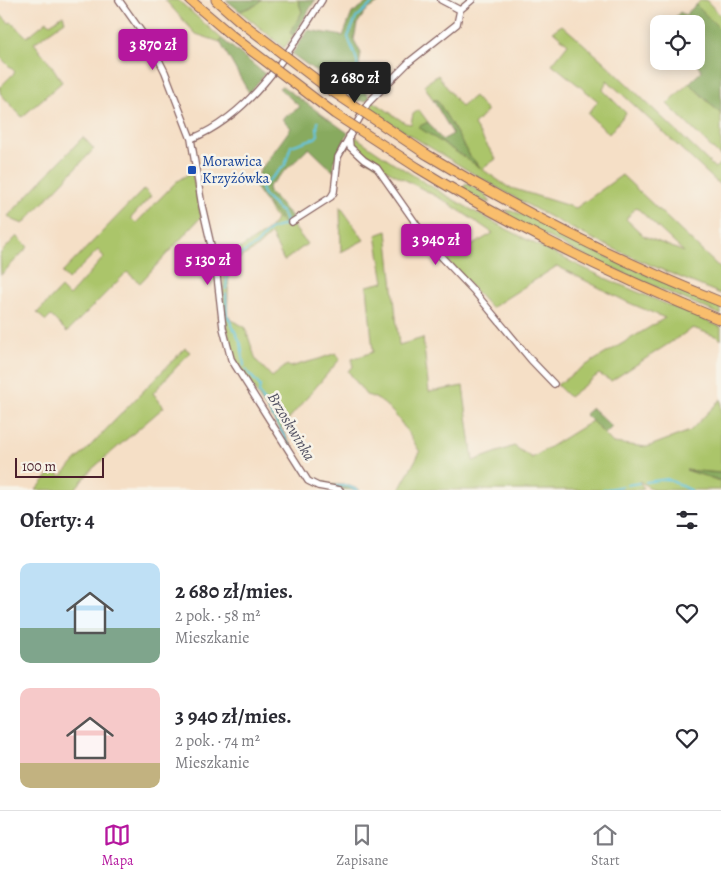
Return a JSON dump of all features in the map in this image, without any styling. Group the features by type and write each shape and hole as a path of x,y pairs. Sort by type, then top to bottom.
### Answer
{"highway":[{"path":"190,0 231,35 335,114 418,168 488,210 556,246 638,285 721,320"},
{"path":"216,0 241,22 326,87 426,154 497,196 564,232 721,302"}],"street":[{"path":"120,0 153,48 166,72 191,139 202,206 216,267 223,328 231,360 308,480 318,486 340,490"},
{"path":"191,139 212,129 244,103 267,79 292,47 322,0"},
{"path":"441,0 460,10"},
{"path":"292,222 331,197 334,192 338,157 368,103 409,62 457,24 460,10 471,0"},
{"path":"349,136 349,144 354,152 378,168 433,248 473,290 530,360 554,384"}],"green space":[{"path":"165,0 178,0 222,39 220,42 196,34"},
{"path":"226,0 261,0 256,5 240,11"},
{"path":"261,0 298,0 302,12 290,33 294,35 284,48 240,11 256,5"},
{"path":"298,0 315,0 294,35 290,33 302,12"},
{"path":"371,0 383,0 366,11 357,24 354,40 361,53 357,80 370,98 365,101 356,100 292,54 308,30 343,36 352,13"},
{"path":"701,0 706,0 721,16 721,30 696,5"},
{"path":"696,5 721,30 721,114 689,83 701,70 705,70 705,15 685,15"},
{"path":"0,14 27,37 47,21 50,24 63,15 65,21 34,43 62,82 22,117 0,93 0,87 15,72 0,57"},
{"path":"562,25 603,61 715,168 721,162 721,186 607,80 603,90 626,113 609,134 588,114 598,101 552,64 568,44 553,31"},
{"path":"222,39 265,74 249,93 220,42"},
{"path":"438,75 461,107 474,96 487,111 474,125 496,159 482,169 508,187 576,208 622,175 721,269 721,294 633,257 553,219 367,108 373,101 405,123 411,124 413,114 419,110 428,122 419,127 479,167 470,156 437,100 433,100 424,85","holes":["636,207 684,252 644,236 626,219"]},
{"path":"689,83 721,114 721,157 667,104"},
{"path":"282,86 348,133 334,161 334,172 309,148 268,187 269,192 294,219 285,225 255,187 258,186 259,172 291,128 282,119 300,107 279,88"},
{"path":"433,100 437,100 470,156 481,168 418,127 428,122 442,140 453,134"},
{"path":"353,135 444,194 508,230 605,278 721,327 721,340 718,337 693,328 611,381 599,374 569,397 557,385 583,367 665,318 627,302 557,266 491,308 447,260 493,233 445,201 364,158 351,144"},
{"path":"83,137 94,149 23,224 8,216"},
{"path":"192,172 201,217 140,283 127,272 67,332 51,316 46,321 37,313 61,288 69,296 104,257 98,250 68,280 62,273 144,189 151,196 131,218 136,223 177,181"},
{"path":"466,183 482,192 490,203 462,189"},
{"path":"266,204 271,207 285,225 290,222 307,244 284,261 271,234 255,249 235,261 229,273 227,314 231,320 245,327 256,360 272,377 287,365 290,367 336,353 340,359 281,428 306,471 312,476 310,478 238,364 226,326 223,288 226,261 274,223 276,219"},
{"path":"340,206 364,240 341,252"},
{"path":"506,210 523,214 607,256 721,306 721,315 591,259 514,220"},
{"path":"387,231 399,345 423,338 429,392 463,386 473,461 514,446 532,458 592,421 613,443 647,447 690,431 721,399 721,473 690,471 721,481 721,490 654,490 639,481 643,487 642,490 622,490 622,488 613,490 399,490 420,452 404,426 391,410 375,398 366,395 348,371 353,367 352,359 373,352 367,286 384,282 376,235"},
{"path":"17,236 28,247 1,275 0,254"},
{"path":"185,348 190,352 153,393 164,407 92,469 74,490 36,490 53,470 61,476"},
{"path":"592,408 612,427 605,434 585,414"},
{"path":"686,470 721,473 721,481"},
{"path":"315,478 332,485 347,485 360,490 324,485 313,481"}],"waterway":[{"name":"Brzoskwinka","path":"349,86 356,71 357,61 348,37 356,18 376,0"},
{"name":"Brzoskwinka","path":"226,289 228,272 232,262 256,244 271,229 286,224 282,213 266,198 261,188 285,165 291,146 315,138 318,135 318,122"},
{"name":"Brzoskwinka","path":"226,294 227,315 241,344 244,366"},
{"name":"Brzoskwinka","path":"246,370 260,386 259,393 304,470 321,484"},
{"path":"646,482 667,479 691,490"},
{"path":"627,485 639,483"},
{"name":"Brzoskwinka","path":"336,486 347,486 358,490"},
{"path":"602,490 623,486"}],"place":[{"name":"Morawica Krzyżówka","path":"192,170"}]}
